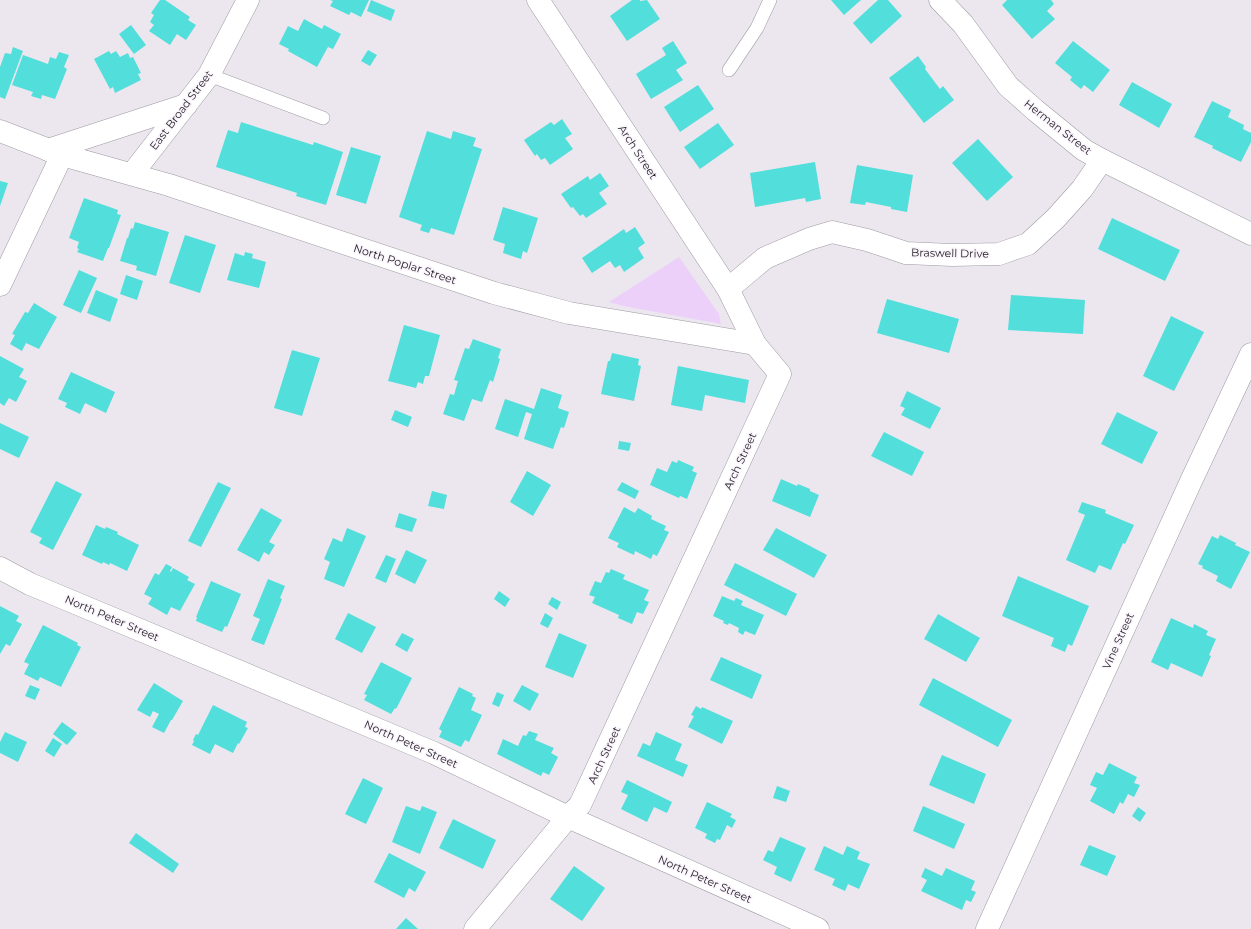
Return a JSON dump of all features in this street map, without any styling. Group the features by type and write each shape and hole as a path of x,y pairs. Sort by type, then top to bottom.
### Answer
{"street":[{"name":"East Broad Street","path":"132,174 210,75 248,0"},
{"name":"Arch Street","path":"475,929 568,817 580,805 780,374 755,344 728,289 538,0"},
{"name":"Herman Street","path":"940,0 963,24 1008,86 1084,150 1251,234"},
{"path":"0,285 55,152 186,105"},
{"name":"North Poplar Street","path":"0,132 55,152 132,174 494,293 569,313 755,344"},
{"name":"Braswell Drive","path":"728,289 765,258 809,239 832,232 867,240 906,253 952,256 999,254 1028,244 1056,218 1082,189 1102,160"},
{"name":"Vine Street","path":"987,929 1195,472 1251,354"},
{"name":"North Peter Street","path":"0,568 30,584 434,753 568,817 818,929"}],"lane":[{"path":"729,70 757,28 770,0"},
{"path":"210,75 323,118"}],"shaded area":[{"path":"679,257 719,314 721,324 623,306 609,302"}],"building":[{"path":"160,0 165,0 190,17 188,20 196,25 186,40 177,34 170,45 149,31 154,25 150,22 154,15 151,13"},
{"path":"330,0 369,0 361,17 351,12 349,15 330,6 333,1"},
{"path":"371,0 395,10 391,21 367,11"},
{"path":"632,0 647,0 660,19 627,41 610,16"},
{"path":"831,0 861,0 844,15"},
{"path":"878,0 888,0 902,16 871,44 853,23"},
{"path":"1007,0 1051,0 1054,4 1047,11 1055,19 1032,39 1002,5"},
{"path":"304,19 322,29 324,25 341,34 333,49 328,47 317,67 288,51 289,49 279,44 288,26 298,31"},
{"path":"131,25 146,45 134,54 119,34"},
{"path":"673,41 687,63 676,70 683,80 651,99 636,74 666,55 662,48"},
{"path":"1073,41 1110,70 1093,92 1084,85 1081,89 1070,80 1072,77 1055,63"},
{"path":"13,47 23,51 5,99 0,97 0,67 5,53 11,54"},
{"path":"368,50 377,55 370,66 361,61"},
{"path":"109,51 111,54 116,51 120,57 128,53 130,58 133,57 141,73 138,74 141,80 115,93 113,87 110,89 94,59"},
{"path":"59,52 69,55 64,67 67,69 55,99 42,95 41,99 31,96 33,92 12,85 23,55 48,64 50,57 56,59"},
{"path":"918,56 926,67 925,69 940,89 943,86 954,100 924,123 889,78"},
{"path":"1132,82 1172,104 1159,128 1119,105"},
{"path":"698,85 714,109 680,132 664,107"},
{"path":"1212,101 1231,110 1228,117 1244,125 1243,129 1251,133 1251,142 1241,162 1212,148 1213,146 1194,137"},
{"path":"562,119 572,134 565,138 573,149 550,165 545,158 541,160 537,154 535,156 524,140 551,122 554,125"},
{"path":"241,122 313,145 314,142 343,152 326,205 296,196 297,193 216,167 228,130 238,133"},
{"path":"718,123 734,145 700,169 684,147"},
{"path":"427,131 451,139 453,131 476,138 473,146 482,149 454,235 431,228 429,233 422,231 420,230 422,225 399,217"},
{"path":"978,139 1013,177 987,201 952,163"},
{"path":"351,147 381,156 366,204 336,195"},
{"path":"815,162 821,199 806,202 805,198 755,207 750,173"},
{"path":"857,165 913,175 907,212 866,202 865,205 850,203"},
{"path":"600,173 609,186 599,193 607,204 586,218 583,214 580,216 573,207 571,208 561,194 588,176 590,180"},
{"path":"0,181 8,183 0,206"},
{"path":"84,198 118,210 117,214 121,215 103,261 77,252 79,249 77,248 79,242 69,238"},
{"path":"503,207 538,218 527,253 523,251 521,259 503,253 505,244 493,240"},
{"path":"1112,218 1180,250 1165,281 1098,249"},
{"path":"135,222 169,232 156,276 136,270 137,266 120,261 127,238 131,228 133,229"},
{"path":"635,227 645,243 638,248 644,258 624,272 620,265 615,268 610,261 592,273 582,258 624,229 626,233"},
{"path":"185,235 216,245 200,293 169,283"},
{"path":"245,252 253,254 252,258 266,262 259,288 227,280 235,253 244,256"},
{"path":"79,270 97,278 81,313 63,305"},
{"path":"126,275 143,281 137,300 120,294"},
{"path":"96,290 118,299 110,322 87,313"},
{"path":"1011,295 1085,300 1083,334 1008,330"},
{"path":"887,299 959,319 949,353 877,333"},
{"path":"34,303 57,317 39,349 26,343 22,351 10,344 15,335 12,334 25,312 28,313"},
{"path":"1171,316 1204,332 1174,391 1143,376"},
{"path":"404,325 440,335 429,376 425,376 423,384 418,382 416,388 388,381"},
{"path":"473,339 501,349 498,358 500,359 493,382 490,380 482,402 472,399 464,421 443,414 450,394 454,395 458,381 454,380 465,348 469,349"},
{"path":"292,350 320,358 302,416 274,408"},
{"path":"612,353 639,359 638,365 641,366 634,401 601,394 608,361 610,361"},
{"path":"0,356 24,369 19,377 27,381 16,402 9,398 4,406 0,403"},
{"path":"678,366 749,380 745,403 705,395 702,411 671,405"},
{"path":"71,372 115,392 106,413 85,403 80,414 65,407 67,403 58,399"},
{"path":"541,388 562,395 558,408 569,412 564,428 561,427 553,449 524,439 532,414 526,412 518,437 495,429 505,399 534,409"},
{"path":"907,391 941,408 930,429 901,415 905,408 900,406"},
{"path":"395,410 412,417 408,427 391,420"},
{"path":"1117,412 1158,432 1142,464 1101,444"},
{"path":"0,423 29,437 19,458 0,449"},
{"path":"884,432 924,452 912,476 871,456"},
{"path":"619,441 631,443 629,451 618,449"},
{"path":"678,460 694,467 692,471 697,473 687,499 680,496 679,498 650,485 657,468 667,472 672,461 677,463"},
{"path":"527,471 551,485 533,516 510,502"},
{"path":"781,479 797,486 798,484 810,489 810,491 819,495 810,517 772,501"},
{"path":"56,481 82,494 53,550 39,543 42,538 30,532"},
{"path":"218,482 231,488 201,547 188,541"},
{"path":"622,482 639,491 635,499 617,490"},
{"path":"432,491 447,495 444,509 428,506"},
{"path":"1082,502 1106,510 1105,513 1134,525 1125,544 1123,543 1111,570 1099,565 1095,573 1066,560 1085,515 1078,512"},
{"path":"624,507 635,513 638,508 652,516 651,519 666,526 664,530 669,532 657,556 653,554 651,559 635,551 634,555 617,547 619,543 608,538"},
{"path":"261,508 282,520 269,542 275,545 269,555 264,552 259,562 237,550"},
{"path":"399,513 417,519 412,532 395,527"},
{"path":"96,525 118,532 117,534 139,545 127,571 110,563 109,565 103,562 102,564 82,555"},
{"path":"347,528 366,536 344,587 324,579 330,562 324,559 333,538 342,542"},
{"path":"776,528 827,555 814,578 763,550"},
{"path":"1220,535 1236,543 1235,545 1250,552 1231,589 1216,581 1218,576 1202,568 1203,566 1198,564 1212,536 1218,539"},
{"path":"406,550 427,560 415,584 395,574"},
{"path":"386,555 396,559 386,583 375,578"},
{"path":"735,563 797,594 786,616 724,585"},
{"path":"166,564 172,567 171,572 173,568 189,577 187,580 195,584 180,611 171,607 167,615 148,604 152,598 144,594 155,573 159,575"},
{"path":"611,569 625,575 623,579 649,590 644,600 649,602 643,614 637,612 632,624 618,618 619,615 592,603 595,597 589,595 595,581 601,583 606,572 609,573"},
{"path":"1018,576 1089,606 1072,646 1068,644 1065,652 1051,646 1054,638 1002,616"},
{"path":"268,579 285,586 280,598 282,599 264,645 251,640 260,619 253,616"},
{"path":"211,581 241,594 227,627 225,626 222,632 196,621 196,617"},
{"path":"499,591 510,599 505,607 494,599"},
{"path":"722,596 734,601 736,598 743,601 741,605 764,615 755,635 745,631 743,635 738,632 739,628 729,623 728,625 723,623 724,621 713,616"},
{"path":"552,597 561,602 557,610 548,604"},
{"path":"0,606 19,616 16,621 22,624 10,646 6,644 0,654"},
{"path":"348,613 376,627 362,653 335,639"},
{"path":"545,613 553,618 548,628 540,624"},
{"path":"938,614 980,638 966,662 924,639"},
{"path":"1171,618 1193,628 1194,624 1208,631 1206,635 1216,639 1202,677 1171,663 1168,670 1151,662"},
{"path":"43,625 78,643 77,645 81,647 61,687 40,677 38,681 24,674 29,664 24,662"},
{"path":"402,633 414,639 407,652 395,645"},
{"path":"559,633 587,645 573,678 545,667"},
{"path":"721,657 762,675 752,699 710,680"},
{"path":"381,662 412,678 396,709 395,708 391,714 364,700 367,695 364,694"},
{"path":"933,678 1012,720 998,747 919,705"},
{"path":"154,683 183,701 164,733 152,727 159,714 153,711 150,717 137,710"},
{"path":"30,685 40,689 35,700 25,696"},
{"path":"522,685 539,694 530,711 513,701"},
{"path":"459,687 473,694 472,696 476,698 471,710 482,715 469,742 465,740 461,747 439,737 442,731 439,729"},
{"path":"497,692 504,695 499,707 492,704"},
{"path":"213,705 247,722 245,727 248,728 233,753 215,744 210,754 192,745 196,734 198,735"},
{"path":"696,706 701,709 702,707 733,721 722,744 688,727 694,716 691,715"},
{"path":"62,722 77,733 67,745 53,734"},
{"path":"529,731 538,734 535,740 554,748 551,753 558,757 549,775 543,772 541,776 497,754 503,739 518,746 523,735 526,736"},
{"path":"5,732 27,742 18,762 0,753 0,742"},
{"path":"656,732 682,744 675,760 688,765 683,777 637,756 643,743 650,746"},
{"path":"53,738 62,744 54,757 45,751"},
{"path":"942,755 986,774 974,804 929,785"},
{"path":"1109,763 1137,777 1134,783 1140,785 1134,797 1128,794 1123,804 1120,802 1114,814 1090,801 1097,788 1090,785 1096,772 1103,775"},
{"path":"363,778 383,788 366,824 345,814"},
{"path":"627,780 672,802 667,813 654,807 647,822 621,809 628,795 621,792"},
{"path":"777,786 790,791 786,802 773,798"},
{"path":"707,802 732,814 730,817 736,820 732,828 727,825 720,840 717,839 715,843 705,838 707,834 695,828"},
{"path":"406,806 420,811 422,806 437,812 420,854 392,842"},
{"path":"923,806 965,824 954,849 913,831"},
{"path":"1138,807 1146,813 1140,822 1132,816"},
{"path":"453,819 496,840 483,869 439,848"},
{"path":"136,833 179,864 173,873 129,843"},
{"path":"780,837 806,848 791,882 774,874 777,867 763,860 768,850 773,852"},
{"path":"1089,845 1116,856 1107,876 1080,865"},
{"path":"824,846 843,855 847,846 860,852 857,859 870,864 859,889 848,884 845,891 832,885 835,879 814,870"},
{"path":"389,853 426,872 415,892 409,888 404,898 374,882"},
{"path":"574,866 605,888 582,921 550,899"},
{"path":"925,868 942,876 946,868 975,881 971,890 976,892 971,902 966,900 962,910 921,891 927,880 921,877"},
{"path":"406,918 418,929 396,929"}]}
